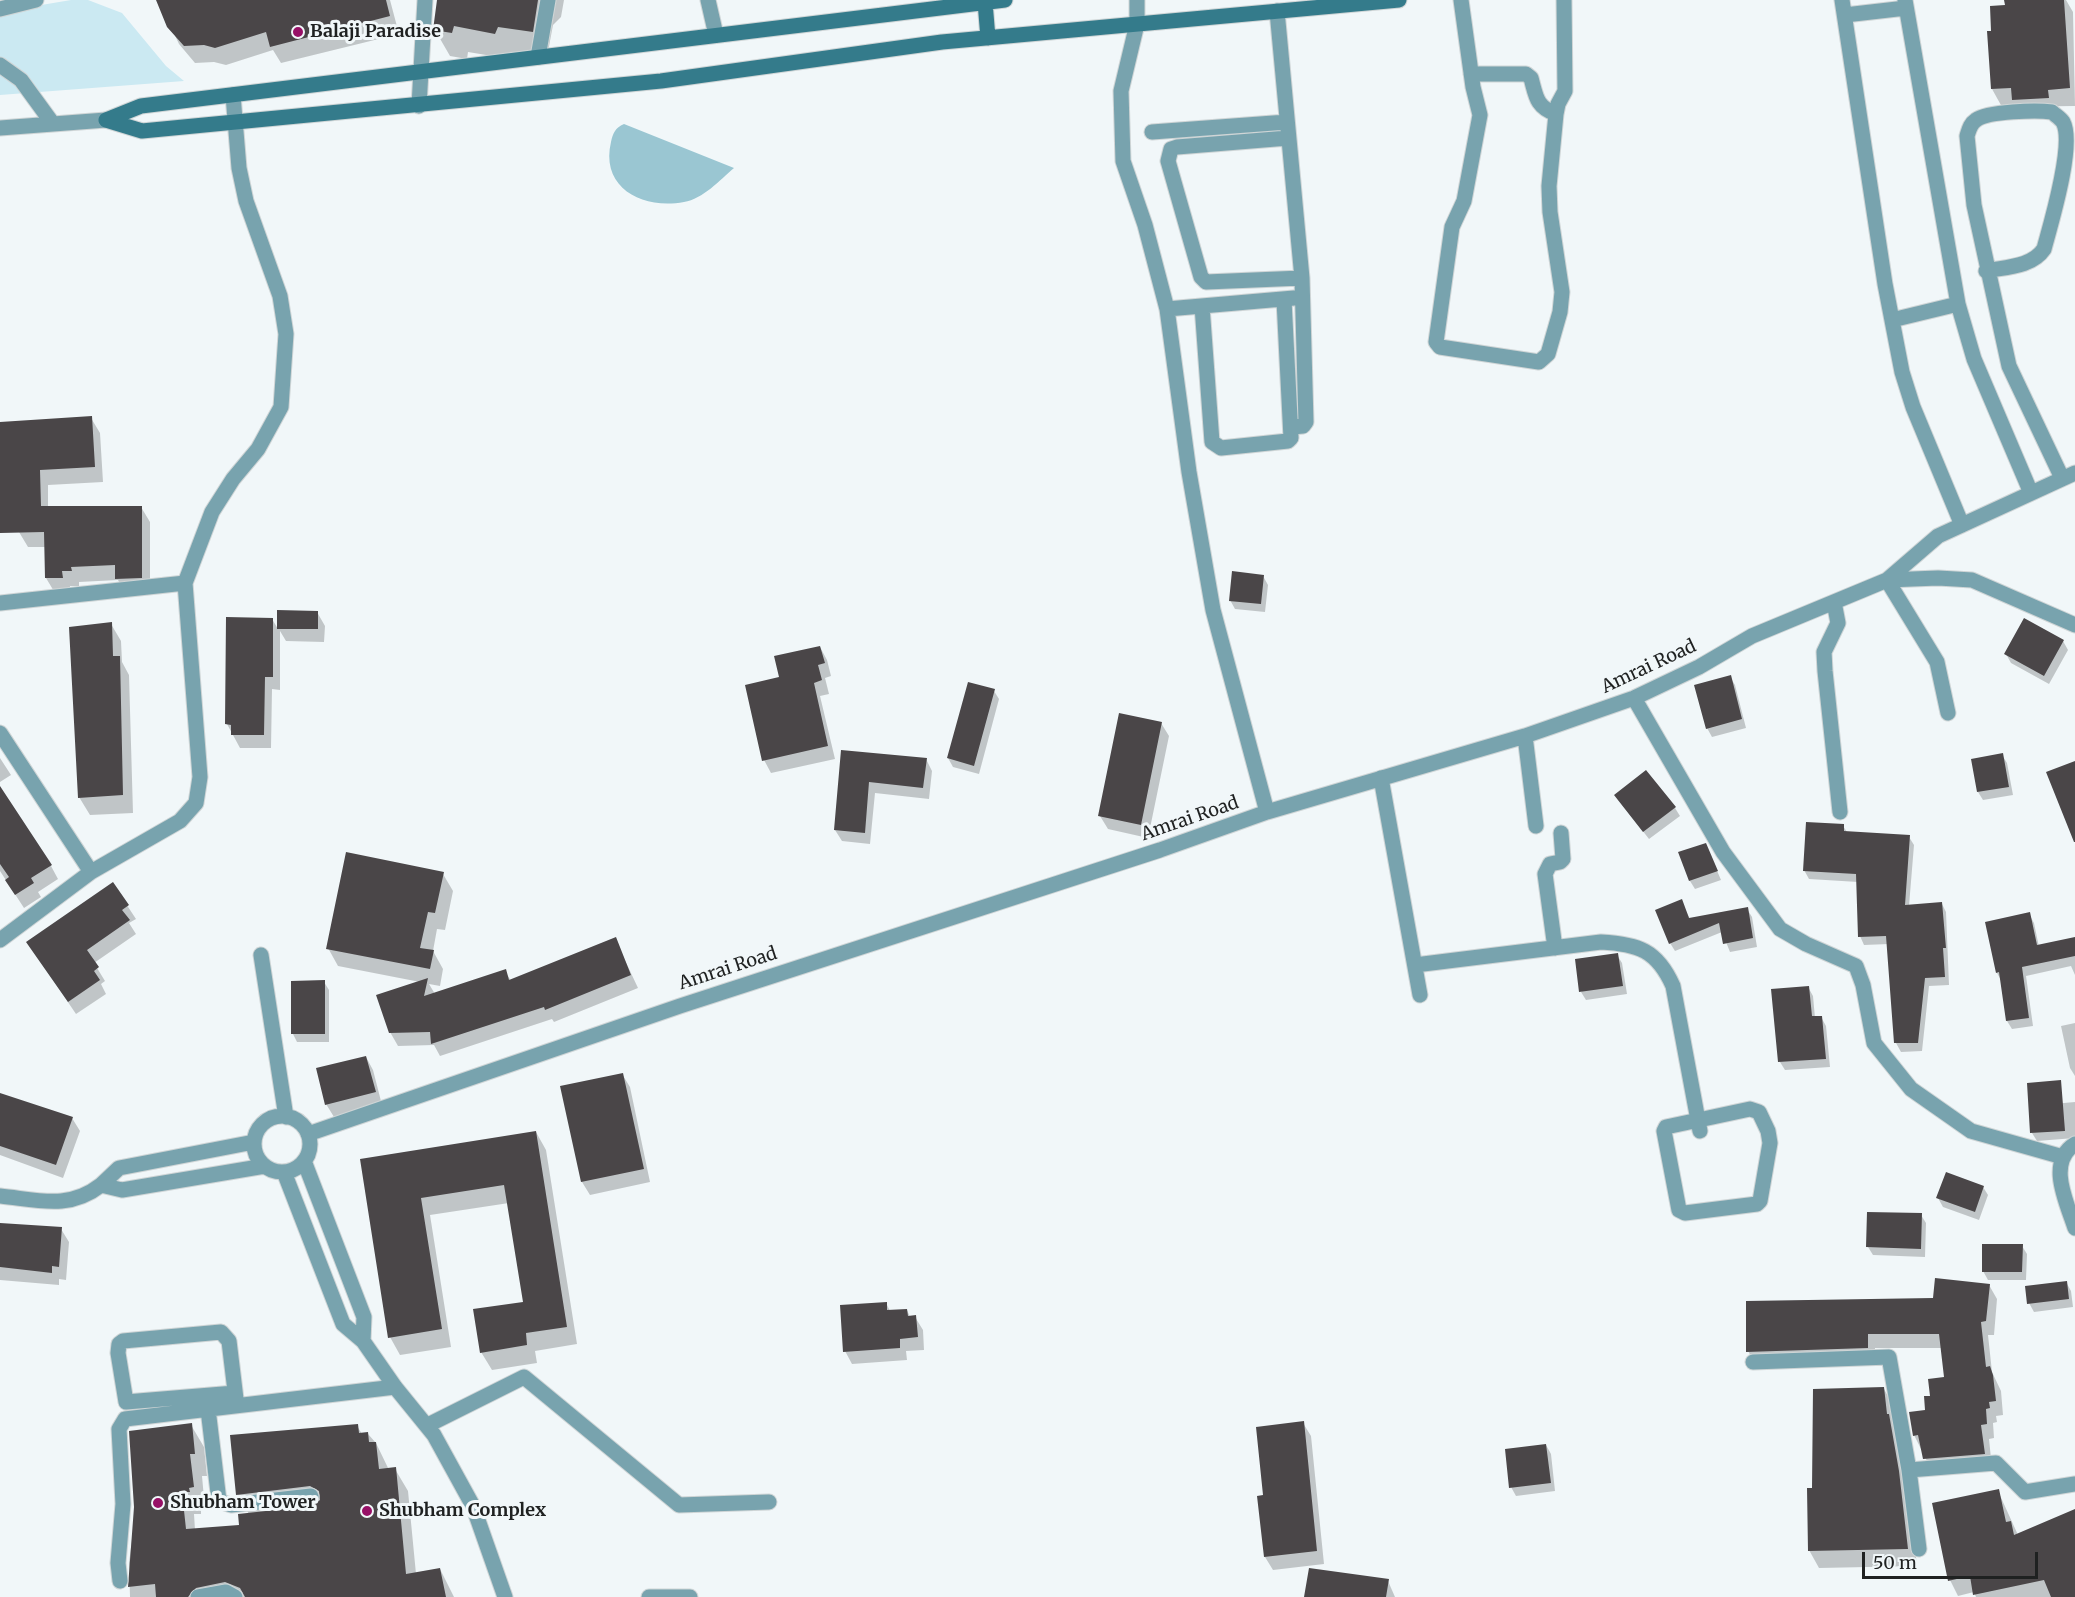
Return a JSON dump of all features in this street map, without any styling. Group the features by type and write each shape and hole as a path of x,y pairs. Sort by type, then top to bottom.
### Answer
{"street":[{"path":"0,9 36,0"},
{"path":"419,106 425,0"},
{"path":"538,57 548,0"},
{"path":"708,0 716,35"},
{"path":"0,128 106,120 141,106 1005,0"},
{"path":"1137,0 1137,24 1121,91 1123,161 1145,225 1167,309 1189,472 1213,610 1267,812"},
{"path":"106,120 142,130 419,106 661,81 942,42 1277,11 1308,4 1399,0"},
{"path":"1461,0 1471,74 1480,115 1464,201 1452,227 1435,336 1440,347 1539,362 1548,354 1560,312 1562,292 1549,195 1557,104 1565,91 1564,0"},
{"path":"985,2 988,38"},
{"path":"1962,525 1913,407 1902,372 1843,8 1906,4 1958,304 1974,359 2031,494"},
{"path":"1277,11 1303,298 1306,422 1303,426 1292,428"},
{"path":"0,65 21,80 53,124"},
{"path":"1471,74 1526,74 1531,78 1534,98 1545,110 1556,114"},
{"path":"0,940 91,872 180,821 196,803 200,777 185,583 212,512 233,479 258,449 282,407 286,334 280,296 246,201 239,168 233,95"},
{"path":"1948,713 1937,662 1887,580 1938,537 2068,475 2009,366 1986,271 1974,205 1967,136 1969,127 1976,119 1987,115 2052,112 2062,122 2066,132 2067,157 2044,249 2039,256 2028,263 1986,271"},
{"path":"1152,132 1287,122"},
{"path":"1288,138 1177,147 1171,149 1168,161 1201,277 1206,282 1302,278"},
{"path":"1167,309 1303,298"},
{"path":"1202,306 1212,442 1221,448 1288,441 1291,438 1284,300"},
{"path":"1892,320 1958,304"},
{"name":"Amrai Road","path":"308,1134 680,1006 1160,850 1267,812 1525,736 1634,698 1699,667 1752,636 1887,580 1938,578 1972,580 2075,625"},
{"path":"0,603 185,583"},
{"path":"1834,602 1838,623 1824,652 1840,812"},
{"path":"1634,698 1723,852 1780,929 1806,944 1856,966 1863,985 1874,1043 1911,1089 1971,1131 2063,1157"},
{"path":"0,733 91,872"},
{"path":"1525,736 1536,826"},
{"path":"1381,778 1420,995"},
{"path":"1555,948 1545,874 1550,864 1563,859 1561,833"},
{"path":"1415,965 1601,942 1631,944 1650,954 1666,971 1673,986 1699,1125"},
{"path":"261,955 286,1117"},
{"path":"1749,1109 1759,1112 1768,1131 1770,1143 1763,1196 1756,1204 1685,1213 1679,1210 1664,1131 1670,1124 1699,1125 1749,1109"},
{"path":"101,1185 122,1190 265,1166 284,1172 298,1167 309,1153 308,1134 303,1126 286,1117 267,1120 260,1127 254,1142 255,1152 265,1166"},
{"path":"0,1197 70,1201 85,1197 119,1168 254,1142"},
{"path":"2075,1144 2063,1157 2059,1178 2075,1228"},
{"path":"304,1161 364,1317 363,1341"},
{"path":"284,1172 343,1324 363,1341 395,1387 428,1425 473,1506 505,1597"},
{"path":"236,1399 229,1341 221,1332 123,1341 119,1344 118,1353 126,1402 236,1399 395,1387"},
{"path":"1753,1362 1889,1357 1909,1470 1919,1549"},
{"path":"428,1425 524,1377 679,1505 769,1502"},
{"path":"120,1581 118,1563 123,1504 120,1423 125,1419 208,1409 236,1399"},
{"path":"208,1409 219,1501 231,1505 311,1496"},
{"path":"1909,1470 1996,1463 2025,1492 2075,1484"},
{"path":"198,1597 226,1592 235,1597"},
{"path":"649,1597 683,1595 690,1597"}],"shaded area":[{"path":"71,0 88,0 122,13 166,66 184,81 0,95 0,12"},
{"path":"624,124 734,168 711,188 691,200 669,204 640,199 618,183 612,172 609,158 614,133"}],"building":[{"path":"156,0 386,0 390,16 270,47 266,32 215,48 204,45 184,46 167,27"},
{"path":"437,0 538,0 533,32 498,27 495,34 454,26 452,33 433,30"},
{"path":"2004,0 2064,0 2070,88 2048,90 2049,98 2012,100 2011,88 1991,89 1987,31 1991,31 1990,6 2005,5"},
{"path":"92,416 95,467 40,470 41,506 142,506 142,578 115,579 115,565 71,567 72,571 62,571 63,578 45,578 44,532 0,533 0,422"},
{"path":"1232,571 1264,575 1261,604 1229,601"},
{"path":"277,610 318,611 318,629 277,629"},
{"path":"226,617 273,618 273,677 265,677 264,735 231,735 231,725 225,724"},
{"path":"2024,618 2064,640 2044,676 2004,654"},
{"path":"112,622 113,656 120,656 123,795 78,798 69,627"},
{"path":"820,646 825,663 818,665 822,680 814,683 828,746 762,761 745,685 779,677 774,656"},
{"path":"1731,675 1742,719 1706,729 1694,685"},
{"path":"968,682 995,689 974,766 947,758"},
{"path":"1119,713 1162,722 1141,825 1098,816"},
{"path":"841,750 927,758 923,788 869,782 865,833 834,830"},
{"path":"2003,753 2009,787 1977,792 1971,759"},
{"path":"2075,761 2075,842 2074,842 2046,772"},
{"path":"1646,770 1676,807 1643,832 1614,795"},
{"path":"0,786 52,865 31,878 34,883 15,895 5,880 9,877 0,864"},
{"path":"1806,822 1844,824 1844,831 1910,835 1905,905 1942,902 1946,948 1943,948 1945,977 1925,978 1918,1043 1894,1043 1886,936 1858,937 1856,874 1803,871"},
{"path":"1706,843 1718,871 1689,881 1678,852"},
{"path":"346,852 444,872 435,913 428,912 420,948 434,950 430,969 326,949"},
{"path":"113,882 129,905 122,910 130,920 87,950 99,967 94,971 100,980 68,1002 26,942"},
{"path":"1682,899 1689,918 1748,907 1753,938 1723,944 1719,923 1669,944 1655,910"},
{"path":"2030,912 2037,945 2075,937 2075,956 2022,967 2029,1018 2006,1021 1999,972 1996,973 1985,922"},
{"path":"616,937 631,975 545,1010 544,1007 431,1044 430,1032 389,1033 376,995 428,978 424,996 506,969 509,980"},
{"path":"1618,953 1623,986 1579,992 1575,959"},
{"path":"325,980 325,1034 291,1034 291,981"},
{"path":"1809,986 1812,1016 1822,1016 1826,1059 1778,1062 1771,989"},
{"path":"366,1056 376,1092 325,1105 316,1068"},
{"path":"623,1073 644,1169 581,1182 560,1086"},
{"path":"2061,1080 2065,1131 2030,1133 2027,1083"},
{"path":"0,1093 73,1117 56,1165 0,1146"},
{"path":"536,1131 567,1327 526,1333 527,1345 480,1353 473,1309 523,1302 504,1185 421,1198 442,1329 388,1338 360,1159"},
{"path":"1946,1172 1984,1186 1975,1212 1936,1198"},
{"path":"1867,1212 1922,1213 1921,1249 1866,1247"},
{"path":"0,1223 62,1227 59,1267 52,1266 52,1273 0,1267"},
{"path":"1982,1244 2023,1244 2022,1272 1982,1272"},
{"path":"1935,1278 1990,1284 1986,1321 1981,1322 1986,1367 1990,1366 1993,1375 1996,1401 1989,1402 1990,1408 1986,1409 1987,1424 1981,1425 1985,1454 1923,1459 1918,1435 1913,1436 1909,1412 1925,1410 1924,1396 1930,1396 1928,1379 1944,1377 1939,1334 1868,1334 1868,1348 1746,1352 1746,1301 1933,1298"},
{"path":"2067,1281 2069,1299 2027,1304 2025,1286"},
{"path":"887,1302 887,1310 907,1309 908,1316 916,1315 918,1337 900,1339 900,1348 843,1352 840,1305"},
{"path":"1884,1387 1899,1471 1908,1549 1808,1551 1807,1488 1812,1488 1813,1389"},
{"path":"1304,1421 1317,1551 1264,1557 1257,1496 1263,1495 1256,1427"},
{"path":"192,1423 195,1454 190,1454 194,1487 189,1488 190,1492 182,1492 186,1529 239,1525 238,1514 312,1506 320,1500 319,1491 310,1486 236,1495 230,1435 358,1424 359,1433 368,1432 369,1442 376,1442 379,1469 396,1467 406,1574 440,1568 446,1597 245,1597 240,1588 225,1582 196,1588 188,1597 156,1597 155,1584 128,1587 134,1507 129,1431"},
{"path":"1546,1444 1551,1483 1509,1488 1505,1449"},
{"path":"1999,1489 2006,1522 2011,1521 2014,1535 2075,1509 2075,1597 2051,1597 2044,1580 1973,1595 1970,1576 1948,1581 1932,1503"},
{"path":"1309,1568 1389,1579 1386,1597 1304,1597"}],"place":[{"name":"Balaji Paradise","path":"298,32"},
{"name":"Shubham Tower","path":"158,1503"},
{"name":"Shubham Complex","path":"367,1511"}]}
